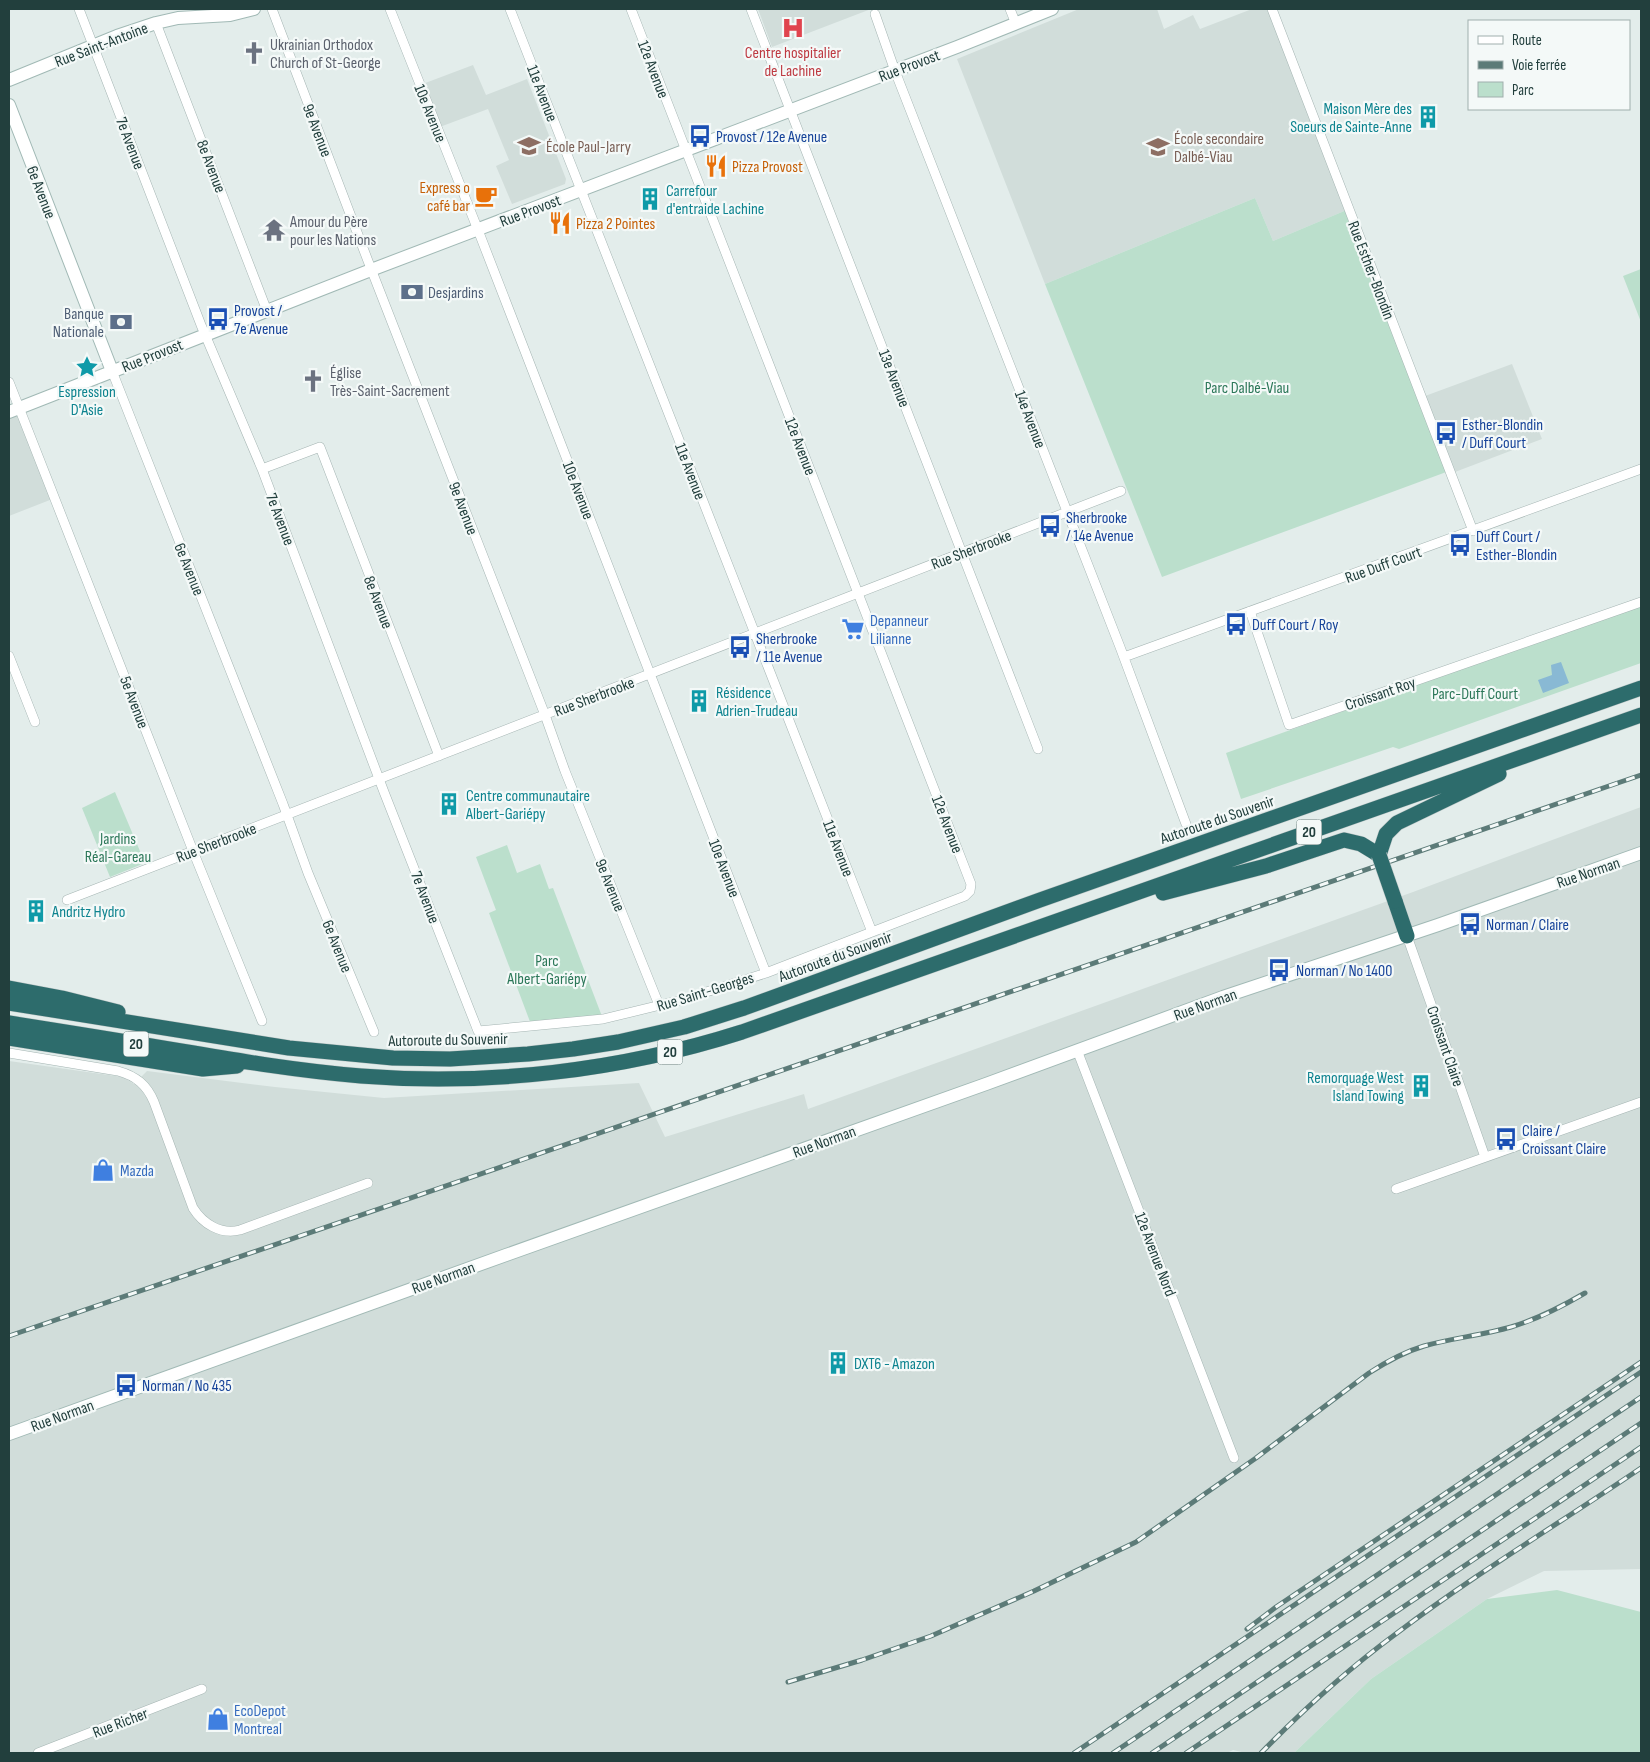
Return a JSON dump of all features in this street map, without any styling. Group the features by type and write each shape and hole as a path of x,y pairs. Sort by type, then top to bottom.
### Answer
{"highway":[{"name":"Autoroute du Souvenir","path":"9,1003 331,1053 394,1058 432,1059 502,1056 565,1050 618,1042 663,1032 763,1002 1040,900 1641,688"},
{"name":"20","path":"9,1023 304,1071 362,1076 443,1078 534,1074 620,1063 686,1048 742,1032 1641,715"},
{"path":"1407,936 1378,853 1386,834 1397,823 1560,744"},
{"path":"1057,921 1266,866 1344,840 1355,842 1378,853"},
{"path":"9,988 62,998 202,1034"},
{"path":"9,1038 203,1068 264,1064"}],"street":[{"name":"7e Avenue","path":"79,9 205,334 262,469 379,779 478,1030"},
{"name":"Rue Saint-Antoine","path":"9,80 156,22 178,18 230,15 254,9"},
{"name":"9e Avenue","path":"272,9 565,771 659,1006"},
{"name":"10e Avenue","path":"390,9 478,230 766,972"},
{"name":"11e Avenue","path":"510,9 872,932"},
{"name":"12e Avenue","path":"631,9 971,884"},
{"name":"13e Avenue","path":"750,9 791,110 1038,749"},
{"path":"1010,9 1016,24"},
{"name":"Rue Provost","path":"14,410 267,310 895,71 1052,9"},
{"name":"Rue Esther-Blondin","path":"1272,9 1473,531"},
{"name":"14e Avenue","path":"875,14 895,71 1124,657 1186,824"},
{"name":"8e Avenue","path":"156,22 267,310"},
{"name":"6e Avenue","path":"9,105 308,873 374,1032"},
{"name":"5e Avenue","path":"9,382 14,410 262,1021"},
{"name":"8e Avenue","path":"262,469 320,447 439,756"},
{"name":"Rue Duff Court","path":"1124,657 1641,469"},
{"name":"Rue Sherbrooke","path":"67,900 1121,491"},
{"name":"Croissant Roy","path":"1250,611 1289,725 1641,602"},
{"path":"9,656 35,722"},
{"name":"Rue Norman","path":"9,1434 506,1254 986,1084 1223,997 1407,936 1641,853"},
{"name":"Rue Saint-Georges","path":"478,1030 603,1019 659,1006 766,972 965,896 970,891 971,884"},
{"name":"Croissant Claire","path":"1407,936 1485,1157"},
{"name":"12e Avenue Nord","path":"1076,1050 1234,1458"},
{"path":"9,1053 118,1071 143,1083 151,1094 193,1208 202,1220 222,1231 240,1230 368,1183"},
{"path":"1396,1189 1641,1102"},
{"name":"Rue Richer","path":"38,1753 202,1689"}],"shaded area":[{"name":"Centre hospitalier de Lachine","path":"758,9 871,9 772,47"},
{"name":"École secondaire Dalbé-Viau","path":"1079,9 1157,9 1164,29 1193,15 1200,29 1252,9 1268,9 1349,209 1273,241 1255,198 1045,284 957,59"},
{"name":"École Paul-Jarry","path":"473,65 486,95 527,79 566,179 565,184 512,204 496,166 509,160 488,109 437,128 420,85"},
{"path":"1512,364 1542,439 1455,472 1425,396"},
{"path":"19,408 55,498 9,516 9,412"},
{"path":"1641,807 1641,1569 1544,1571 1487,1599 1371,1679 1294,1753 1246,1753 1233,1750 1227,1753 9,1753 9,1061 123,1077 134,1084 147,1071 384,1098 639,1083 665,1137 804,1094 808,1109 1413,892"}],"green space":[{"name":"Parc Dalbé-Viau","path":"1255,198 1273,241 1349,209 1449,471 1162,577 1045,284"},
{"path":"1641,269 1641,322 1623,276"},
{"name":"Parc-Duff Court","path":"1641,605 1641,663 1399,749 1393,747 1241,799 1226,753"},
{"name":"Jardins Réal-Gareau","path":"115,792 145,863 110,877 82,808"},
{"name":"Parc Albert-Gariépy","path":"507,845 517,873 540,864 549,889 553,888 603,1019 532,1027 489,913 496,910 476,857"},
{"path":"1557,1590 1641,1612 1641,1753 1294,1753 1371,1679 1487,1599"}],"water":[{"path":"1561,662 1569,683 1543,693 1538,680 1552,675 1551,665"}],"railway":[{"path":"9,1336 1641,775"},
{"path":"788,1682 862,1660 931,1636 1034,1591 1136,1542 1256,1458 1369,1373 1389,1361 1424,1346 1521,1324 1585,1293"},
{"path":"1247,1629 1276,1607 1641,1362"},
{"path":"1074,1753 1641,1372"},
{"path":"1113,1753 1641,1397"},
{"path":"1152,1753 1641,1423"},
{"path":"1186,1753 1641,1447"},
{"path":"1261,1753 1326,1690 1397,1633 1487,1569 1641,1468"}],"place":[{"name":"Centre hospitalier de Lachine","path":"793,28"},
{"name":"Ukrainian Orthodox Church of St-George","path":"254,53"},
{"name":"Maison Mère des Soeurs de Sainte-Anne","path":"1428,117"},
{"name":"Provost / 12e Avenue","path":"700,136"},
{"name":"École Paul-Jarry","path":"529,146"},
{"name":"École secondaire Dalbé-Viau","path":"1158,147"},
{"name":"Pizza Provost","path":"716,166"},
{"name":"Express o café bar","path":"486,196"},
{"name":"Carrefour d'entraide Lachine","path":"650,199"},
{"name":"Pizza 2 Pointes","path":"560,223"},
{"name":"Amour du Père pour les Nations","path":"274,230"},
{"name":"Desjardins","path":"412,292"},
{"name":"Provost / 7e Avenue","path":"218,319"},
{"name":"Banque Nationale","path":"121,322"},
{"name":"Espression D'Asie","path":"87,367"},
{"name":"Église Très-Saint-Sacrement","path":"313,381"},
{"name":"Esther-Blondin / Duff Court","path":"1446,433"},
{"name":"Sherbrooke / 14e Avenue","path":"1050,526"},
{"name":"Duff Court / Esther-Blondin","path":"1460,545"},
{"name":"Duff Court / Roy","path":"1236,624"},
{"name":"Depanneur Lilianne","path":"853,629"},
{"name":"Sherbrooke / 11e Avenue","path":"740,647"},
{"name":"Résidence Adrien-Trudeau","path":"699,701"},
{"name":"Centre communautaire Albert-Gariépy","path":"449,804"},
{"name":"Andritz Hydro","path":"36,911"},
{"name":"Norman / Claire","path":"1470,924"},
{"name":"Norman / No 1400","path":"1279,970"},
{"name":"Remorquage West Island Towing","path":"1421,1086"},
{"name":"Claire / Croissant Claire","path":"1506,1139"},
{"name":"Mazda","path":"103,1170"},
{"name":"DXT6 - Amazon","path":"838,1363"},
{"name":"Norman / No 435","path":"126,1385"},
{"name":"EcoDepot Montreal","path":"218,1719"}]}
